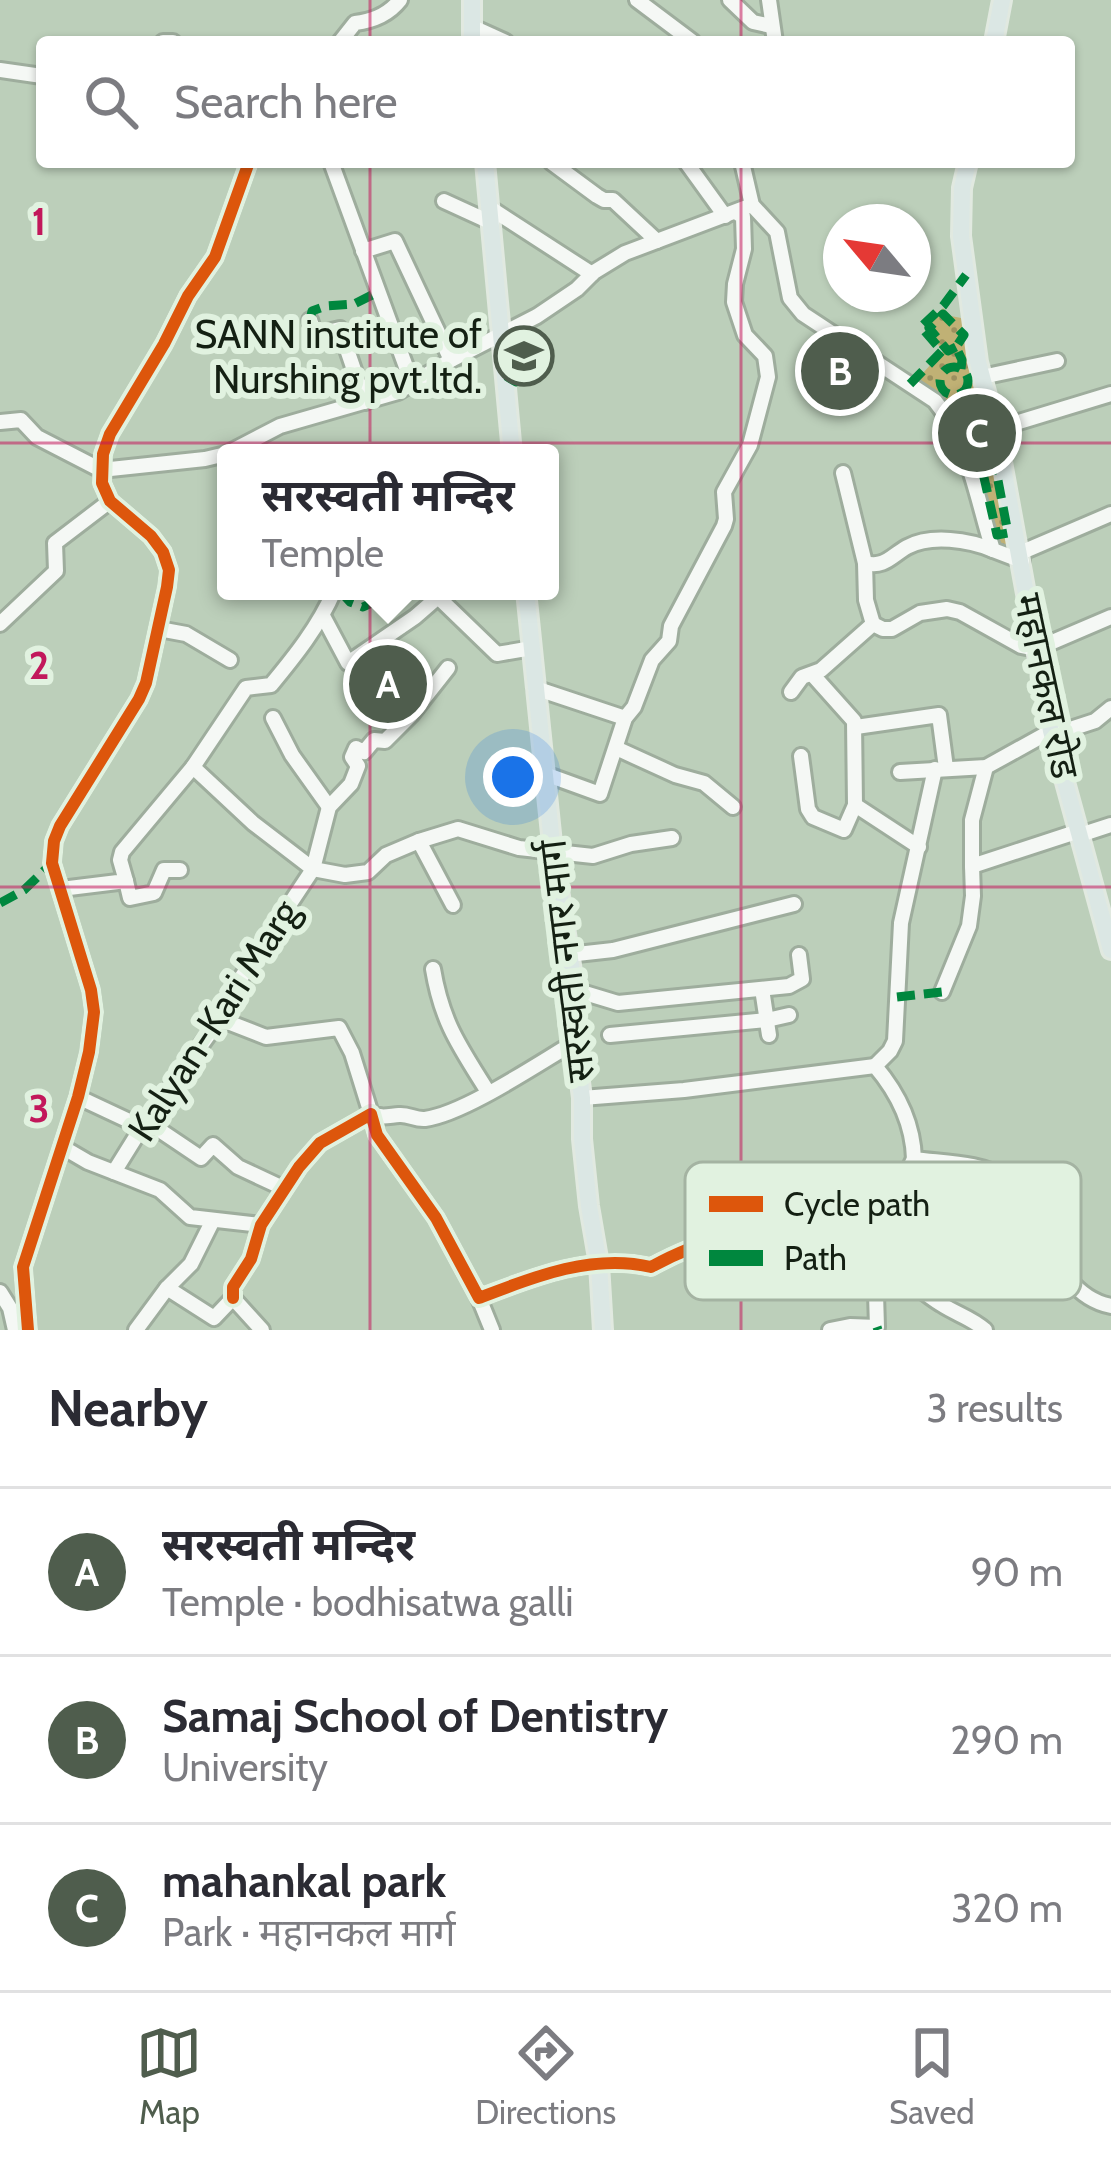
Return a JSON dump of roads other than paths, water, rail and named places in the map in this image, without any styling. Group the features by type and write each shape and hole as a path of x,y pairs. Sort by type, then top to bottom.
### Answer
{"main road":[{"path":"472,0 473,35"},
{"path":"995,36 1002,0"},
{"path":"486,168 511,444"},
{"name":"महानकल रोड","path":"967,168 962,236 982,367 1052,733 1111,950"},
{"name":"सरस्वती नगर मार्ग","path":"527,600 553,853 575,991 582,1139 603,1330"}],"street":[{"path":"346,36 355,23 388,12 400,0"},
{"path":"637,0 685,36"},
{"path":"730,0 753,22 771,26"},
{"path":"769,0 774,36"},
{"path":"0,70 36,75"},
{"path":"28,1330 23,1267 64,1148 89,1052 94,1012 52,863 54,842 140,699 169,570 164,552 151,536 110,501 101,470 110,434 215,257 246,168"},
{"path":"333,168 412,386"},
{"path":"559,168 597,196 613,200 657,241"},
{"path":"545,774 600,794 652,660 669,641 671,626 724,526 724,492 750,445 768,376 765,356 745,335 734,302 743,217 730,214 691,168"},
{"path":"743,168 752,205 778,232 790,298 802,314 935,401 949,417 993,550"},
{"path":"445,201 491,215 592,274"},
{"path":"246,444 280,426 412,386 451,360 537,316 625,253 752,205"},
{"path":"363,251 395,241 451,360"},
{"path":"310,320 315,335 340,329 365,402"},
{"path":"982,367 1057,361"},
{"path":"996,429 1111,394"},
{"path":"0,422 21,420 37,436 101,470 217,457"},
{"path":"843,473 865,563 866,600 873,623 883,629 920,613 947,609 1036,649 1111,617"},
{"path":"0,624 56,572 55,544 110,501"},
{"path":"865,563 888,563 906,548 934,540 978,544 1021,557 1111,514"},
{"path":"180,870 164,871 154,892 130,898 120,860 193,767 246,688 271,685 330,600"},
{"path":"323,616 348,663 435,600"},
{"path":"441,600 497,654 532,648"},
{"path":"791,692 802,676 821,670 873,623"},
{"path":"158,628 186,634 230,660"},
{"name":"Kalyan-Kari Marg","path":"114,1172 220,1019 217,1014 313,869 329,807 350,784 358,766 352,757 356,748 364,752 374,740 385,741 448,668"},
{"path":"801,757 813,818 844,830 855,805 856,728 848,712 812,674"},
{"path":"535,688 626,718"},
{"path":"900,772 986,767 1052,733 1094,721 1111,708"},
{"path":"582,1098 875,1066 890,1051 895,1041 901,923 940,769 939,715 856,728"},
{"path":"273,718 329,807"},
{"path":"616,748 704,783 733,807"},
{"path":"193,767 253,823 313,869 345,875 368,872 386,855 458,829 520,848 593,856 672,838"},
{"path":"942,992 969,926 972,820 986,767"},
{"path":"855,805 919,847"},
{"path":"972,866 1111,825"},
{"path":"419,841 453,905"},
{"path":"61,889 126,880"},
{"path":"568,956 614,950 794,904"},
{"path":"575,991 618,1003 789,986 801,981 799,955"},
{"path":"433,969 439,1004 452,1034 488,1092"},
{"path":"762,989 768,1028"},
{"path":"610,1035 768,1028 789,1016"},
{"path":"220,1019 266,1037 339,1028 377,1135 436,1218 491,1330"},
{"path":"262,1330 233,1298 233,1287 283,1188 320,1143 371,1114 382,1118 406,1114 418,1120 439,1116 575,1042"},
{"path":"875,1066 896,1091 909,1126 912,1162"},
{"path":"78,1096 142,1127 149,1123 201,1158 213,1145 238,1167 283,1188"},
{"path":"64,1148 160,1190 190,1217 261,1225"},
{"path":"914,1159 934,1162"},
{"path":"136,1330 191,1264 214,1220"},
{"path":"478,1298 560,1270 628,1261 651,1267 685,1248"},
{"path":"167,1288 214,1318 233,1298"},
{"path":"1081,1289 1093,1300 1111,1306"},
{"path":"0,1292 15,1330"},
{"path":"830,1330 877,1327 876,1300"},
{"path":"936,1300 985,1330"}],"place":[{"name":"SANN institute of Nurshing pvt.ltd.","path":"524,356"},
{"name":"Samaj School of Dentistry","path":"840,371"},
{"name":"mahankal park","path":"977,433"},
{"name":"सरस्वती मन्दिर","path":"388,684"}]}
